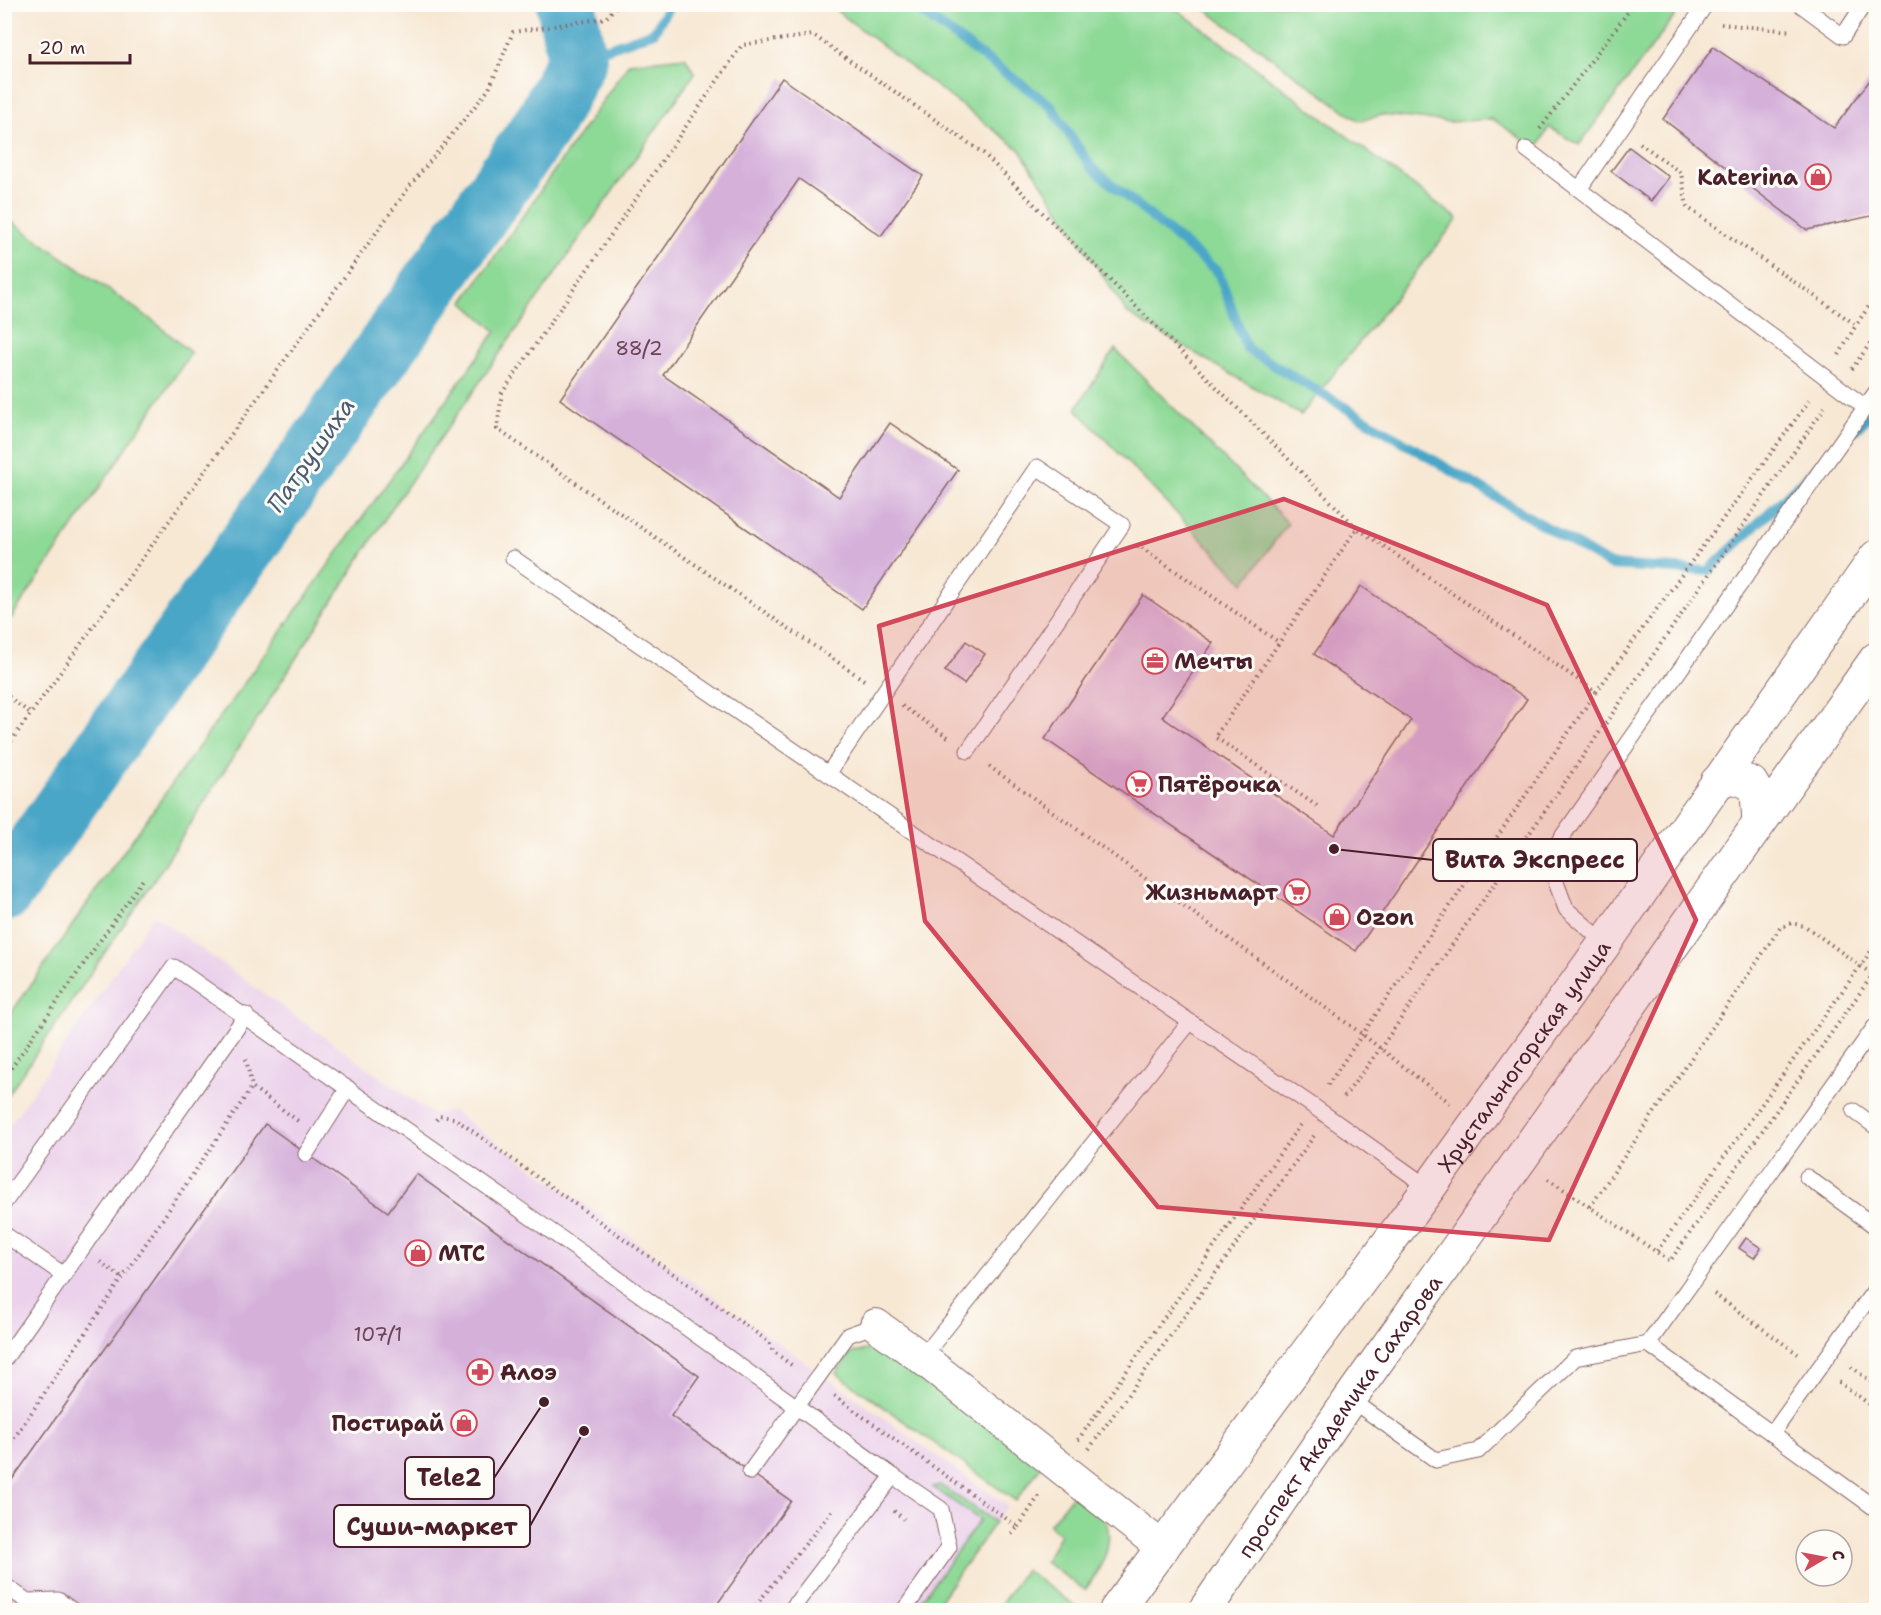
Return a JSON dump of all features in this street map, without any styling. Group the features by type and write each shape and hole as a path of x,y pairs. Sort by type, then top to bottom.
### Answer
{"street":[{"name":"Хрустальногорская улица","path":"1163,1548 1605,943 1876,556"},
{"path":"1521,1161 1876,659"},
{"path":"1717,782 1733,777 1751,783 1757,793 1759,822"},
{"name":"проспект Академика Сахарова","path":"1205,1611 1350,1399 1521,1161"},
{"path":"876,1325 922,1358 1163,1548 1116,1611"}],"lane":[{"path":"1580,188 1706,4"},
{"path":"1801,5 1843,36 1864,4"},
{"path":"1526,149 1865,407"},
{"path":"1605,943 1566,909 1547,858 1876,392"},
{"path":"828,774 1037,467 1122,525 968,752"},
{"path":"513,558 1313,1106 1428,1188"},
{"path":"4,1203 174,967 246,1015 941,1509 949,1547 904,1611"},
{"path":"4,1360 246,1015"},
{"path":"922,1358 1190,1022"},
{"path":"1350,1399 1436,1460 1478,1451 1575,1358 1648,1344 1876,1025"},
{"path":"306,1154 348,1088"},
{"path":"1854,1111 1876,1127"},
{"path":"1807,1177 1876,1227"},
{"path":"4,1234 64,1275"},
{"path":"1772,1434 1876,1288"},
{"path":"750,1472 848,1335 876,1325"},
{"path":"1648,1344 1876,1509"},
{"path":"791,1611 893,1476"},
{"path":"4,1585 27,1601 58,1600 72,1611"}],"path":[{"path":"4,751 409,187 489,89 513,32 534,27 606,18 618,4"},
{"path":"1526,149 1634,4"},
{"path":"1715,23 1843,36"},
{"path":"1475,1123 1362,1034 988,765 497,429 502,393 742,45 813,35 983,153 1357,528 1596,692"},
{"path":"1638,141 1681,173 1688,207 1856,325"},
{"path":"1066,1471 1596,692 1826,378 1856,325 1876,296"},
{"path":"1009,1537 1066,1471 1380,1049 1876,335"},
{"path":"1317,806 1215,737 1357,528"},
{"path":"1132,555 1138,546 1280,643"},
{"path":"4,693 31,714"},
{"path":"988,765 995,756"},
{"path":"4,1078 144,878"},
{"path":"1590,1207 1780,928 1791,923 1805,926 1873,975"},
{"path":"1657,1251 1876,944"},
{"path":"1670,1261 1876,970"},
{"path":"4,1454 252,1087"},
{"path":"421,1140 439,1116 454,1118 769,1342 773,1351 815,1383 1018,1527"},
{"path":"1521,1161 1657,1251 1694,1280 1876,1409"},
{"path":"1831,1353 1876,1385"},
{"path":"752,1611 832,1510"}],"highlighted area":[{"path":"1284,499 1547,605 1696,920 1549,1240 1158,1207 925,921 879,626"}],"shaded area":[{"path":"154,915 432,1114 453,1111 1007,1506 934,1610 5,1610 5,1132"}],"green space":[{"path":"829,5 1171,5 1458,219 1301,415 1128,314 1019,149"},
{"path":"1199,5 1683,5 1579,145 1549,127 1537,149 1492,119 1449,122 1382,115 1359,121"},
{"path":"685,57 695,73 394,505 157,876 5,1099 5,1022 119,858 496,331 463,302 629,63"},
{"path":"5,217 156,323 191,353 5,627"},
{"path":"1115,349 1288,523 1244,583 1076,409"},
{"path":"876,1348 1042,1465 1016,1501 836,1373 851,1353"},
{"path":"940,1485 995,1522 933,1610 914,1610 980,1520 933,1487"},
{"path":"1075,1492 1102,1513 1108,1526 1108,1546 1105,1555 1085,1590 1045,1562 1060,1534 1049,1525"},
{"path":"1025,1570 1080,1609 997,1610"}],"building":[{"path":"1713,47 1834,128 1876,72 1876,215 1807,230 1663,119"},
{"path":"782,78 923,176 881,236 799,179 663,375 839,497 890,423 958,470 862,609 560,399"},
{"path":"1629,147 1669,177 1651,201 1611,171"},
{"path":"1361,586 1527,699 1356,951 1045,739 1143,595 1213,643 1162,717 1334,835 1411,720 1314,654"},
{"path":"966,641 985,654 964,684 945,671"},
{"path":"265,1124 388,1212 416,1174 699,1376 671,1416 791,1501 713,1610 4,1610 4,1491"},
{"path":"1746,1238 1761,1248 1754,1258 1739,1248"}],"waterway":[{"name":"Патрушиха","path":"4,892 546,120 577,59 566,4"},
{"path":"577,59 654,32 670,4"},
{"path":"910,4 1050,105 1091,167 1218,272 1247,349 1610,565 1708,571 1818,466"},
{"path":"1855,430 1876,409"}],"place":[{"name":"Katerina","path":"1818,177"},
{"name":"Мечты","path":"1155,661"},
{"name":"Пятёрочка","path":"1139,784"},
{"name":"Вита Экспресс","path":"1334,849"},
{"name":"Жизньмарт","path":"1297,892"},
{"name":"Ozon","path":"1337,917"},
{"name":"МТС","path":"418,1253"},
{"name":"Алоэ","path":"480,1372"},
{"name":"Tele2","path":"544,1402"},
{"name":"Постирай","path":"464,1423"},
{"name":"Суши-маркет","path":"584,1431"}]}
